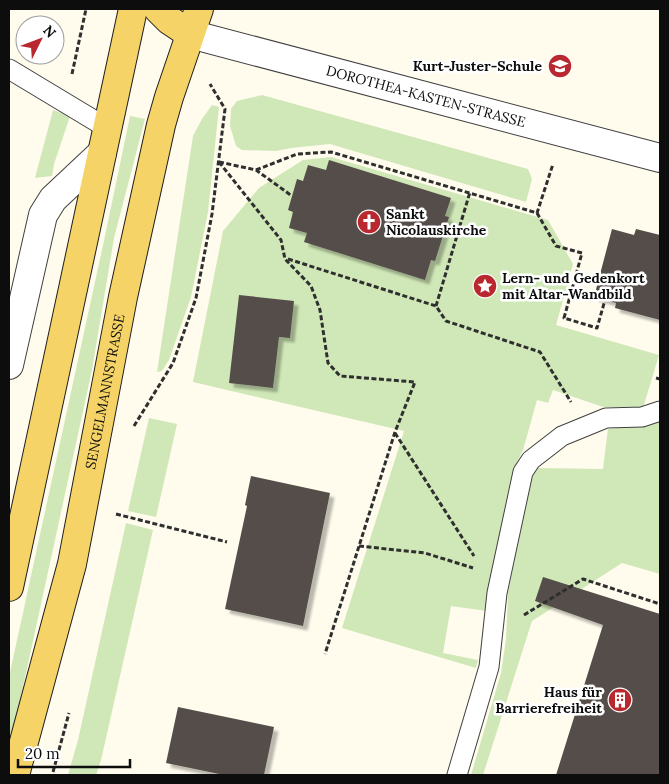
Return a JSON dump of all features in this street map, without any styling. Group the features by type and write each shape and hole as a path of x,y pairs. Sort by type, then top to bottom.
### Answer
{"main road":[{"path":"9,586 133,9"},
{"path":"158,9 169,20 190,34"},
{"name":"SENGELMANNSTRASSE","path":"15,775 72,564 123,297 162,125 199,9"}],"street":[{"name":"DOROTHEA-KASTEN-STRASSE","path":"190,34 660,158"},
{"path":"9,365 43,215 53,199 105,140"}],"lane":[{"path":"9,68 105,140"},
{"path":"457,775 489,668 498,594 523,472 531,460 562,436 606,418 642,416 660,411"}],"path":[{"path":"134,426 173,363 196,298 212,214 225,109 210,84"},
{"path":"537,213 564,133"},
{"path":"256,170 297,154 331,152 537,213 556,246 582,253 564,318 597,328 605,300"},
{"path":"219,162 256,170 292,196"},
{"path":"219,162 281,240 285,259 311,286 320,310 328,363 340,376 415,382 395,432 325,654"},
{"path":"436,306 470,192"},
{"path":"285,259 436,306 446,321 540,352 572,403 606,418"},
{"path":"395,432 498,594"},
{"path":"112,513 226,542"},
{"path":"359,546 425,553 483,571"},
{"path":"492,636 583,579 660,604"}],"green space":[{"path":"262,95 528,169 532,179 526,202 330,144 276,151 242,150 236,146 230,126 231,109 237,101"},
{"path":"212,105 219,107 208,212 191,297 169,360 162,371 157,372 193,136"},
{"path":"53,110 70,116 54,164 52,176 35,178"},
{"path":"130,116 145,119 114,238 92,370 9,751 9,677"},
{"path":"331,157 548,220 573,264 556,325 659,355 643,408 603,407 553,390 548,403 537,400 523,450 513,471 487,611 451,606 443,653 478,660 476,668 342,628 404,431 193,382 223,231 259,188 303,160"},
{"path":"149,418 177,424 156,517 128,511"},
{"path":"660,421 660,574 622,563 532,621 483,775 471,775 501,673 506,639 508,592 530,475 537,468 603,469 608,429 644,425"},
{"path":"126,523 153,530 101,760 96,775 68,775 78,740"}],"building":[{"name":"Sankt Nicolauskirche","path":"329,160 451,198 445,216 449,217 435,261 431,260 425,280 304,242 307,233 289,228 293,212 288,210 297,179 303,181 308,165 326,170"},
{"path":"612,229 634,235 636,229 660,235 660,320 615,308 616,303 594,297"},
{"path":"239,295 294,301 290,338 279,337 273,388 229,383"},
{"path":"251,476 330,493 303,626 225,609 247,506 245,505"},
{"name":"Haus für Barrierefreiheit","path":"543,577 660,614 660,775 556,775 603,625 535,601"},
{"path":"178,707 274,727 264,775 224,775 166,763"}],"place":[{"name":"Kurt-Juster-Schule","path":"560,66"},
{"name":"Sankt Nicolauskirche","path":"369,222"},
{"name":"Lern- und Gedenkort mit Altar-Wandbild","path":"485,286"},
{"name":"Haus für Barrierefreiheit","path":"620,700"}]}
